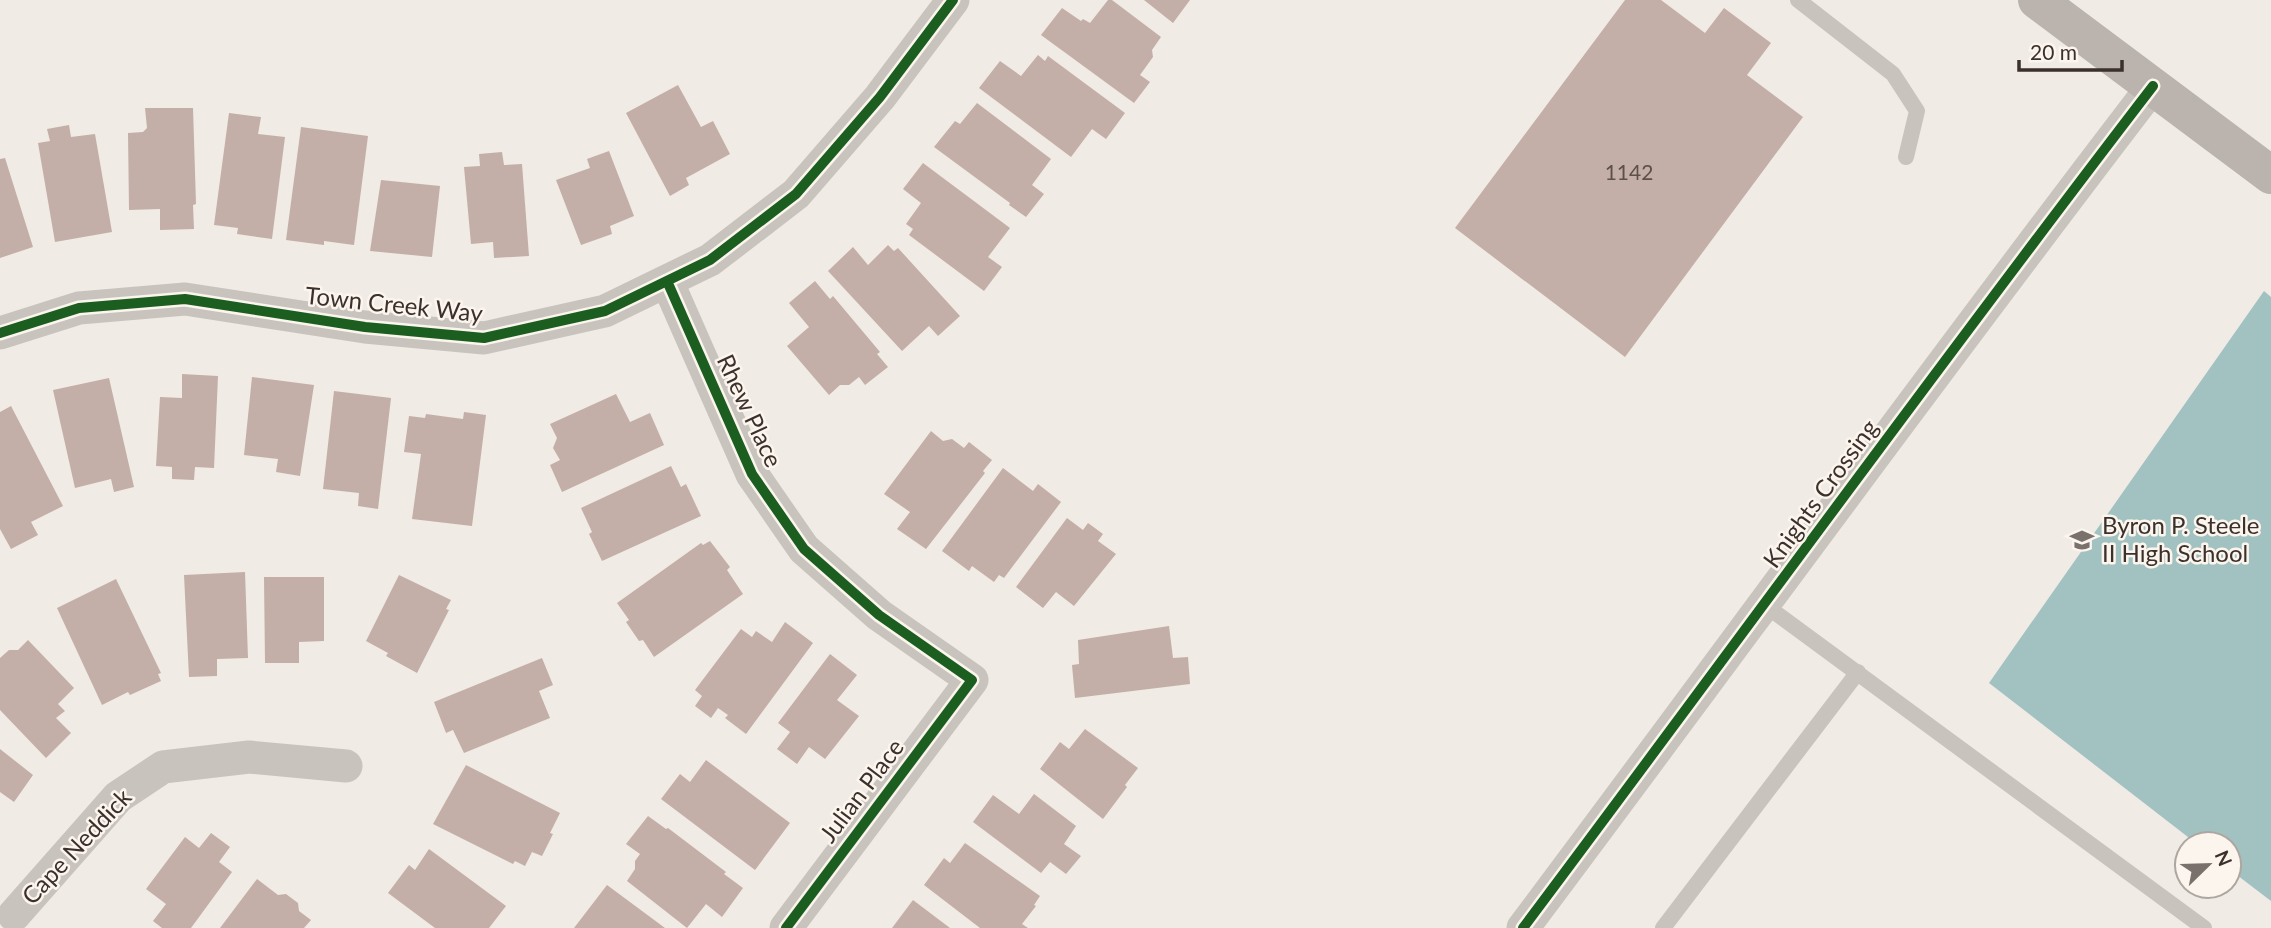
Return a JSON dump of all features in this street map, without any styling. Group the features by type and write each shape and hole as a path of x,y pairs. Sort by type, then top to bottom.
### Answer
{"main road":[{"path":"2038,0 2271,175"}],"street":[{"name":"Town Creek Way","path":"0,333 79,308 184,299 365,327 484,338 605,312 710,260 796,194 880,97 953,0"},
{"name":"Knights Crossing","path":"1523,928 2009,274 2153,86"},
{"name":"Rhew Place","path":"667,281 752,474 804,549 879,615 972,680"},
{"name":"Julian Place","path":"786,928 972,680"},
{"name":"Cape Neddick","path":"15,916 118,797 163,767 249,757 346,766"}],"lane":[{"path":"1798,0 1894,74 1917,111 1906,157"},
{"path":"1765,605 2204,928"},
{"path":"1663,928 1858,672"}],"water":[{"path":"2264,291 2271,297 2271,901 2243,880 2243,830 2179,830 1989,683"}],"building":[{"path":"1108,0 1112,0 1161,37 1152,50 1153,57 1140,75 1150,82 1134,103 1041,35 1062,8 1081,21 1083,19 1090,23"},
{"path":"1144,0 1190,0 1173,23"},
{"path":"1625,0 1661,0 1705,33 1724,8 1771,43 1747,75 1803,117 1625,357 1455,228"},
{"path":"1038,55 1045,61 1048,56 1125,113 1106,139 1092,129 1071,157 979,88 1000,61 1021,76"},
{"path":"678,85 701,127 713,121 730,154 686,178 689,185 670,196 626,113"},
{"path":"977,103 1051,159 1032,185 1044,194 1026,217 934,147 955,121 960,124"},
{"path":"145,108 193,108 196,204 193,205 194,229 160,230 160,209 129,210 128,133 143,132 147,128"},
{"path":"229,113 261,117 258,134 285,137 272,239 237,234 238,228 214,225"},
{"path":"69,125 71,137 95,134 112,232 55,242 38,143 50,141 47,129"},
{"path":"301,127 368,136 354,245 324,241 324,245 286,240"},
{"path":"609,151 634,216 610,226 612,234 581,245 556,180 590,168 587,159"},
{"path":"502,152 504,165 522,164 529,256 494,258 493,242 471,244 464,167 480,166 479,154"},
{"path":"5,158 33,247 0,258 0,159"},
{"path":"923,163 1010,228 988,257 1002,267 984,291 909,235 913,229 906,224 921,203 903,189"},
{"path":"381,180 440,186 432,257 370,251"},
{"path":"888,245 894,251 898,248 960,316 938,336 929,326 902,351 828,271 853,247 868,265"},
{"path":"815,281 830,299 833,296 880,352 877,354 888,367 865,385 859,377 849,385 840,385 829,395 787,346 809,327 789,303"},
{"path":"182,374 218,376 214,468 195,467 194,480 172,479 172,467 156,466 160,397 182,398"},
{"path":"252,377 314,385 300,476 276,472 278,459 244,455"},
{"path":"109,378 134,487 114,492 111,479 75,488 53,390"},
{"path":"334,391 391,398 378,509 358,506 359,493 323,489"},
{"path":"616,394 630,422 650,413 664,445 562,492 550,465 560,460 553,448 557,438 550,424"},
{"path":"11,406 63,506 31,522 38,535 11,549 0,529 0,412"},
{"path":"464,412 486,415 472,526 412,519 421,454 404,452 409,416 425,418 426,414 463,419"},
{"path":"931,431 943,441 952,439 964,448 969,442 992,460 983,471 985,473 926,549 897,529 910,512 884,494"},
{"path":"671,466 681,487 686,484 701,516 602,561 589,534 592,532 581,508"},
{"path":"1003,468 1033,491 1038,484 1061,502 1004,578 999,575 994,582 972,566 969,571 942,551"},
{"path":"1067,518 1083,530 1088,523 1103,534 1098,541 1116,554 1074,606 1056,592 1043,608 1016,587"},
{"path":"710,541 730,567 727,570 743,594 654,657 643,640 639,641 617,603 701,543 703,545"},
{"path":"245,572 248,658 217,659 217,676 189,677 184,575"},
{"path":"399,575 451,600 446,609 449,610 417,673 366,641"},
{"path":"264,577 324,577 324,641 299,642 299,663 265,663"},
{"path":"116,579 161,673 158,674 161,681 130,695 128,692 102,705 57,608"},
{"path":"785,622 813,643 746,734 725,718 728,715 718,708 711,718 695,706 702,696 695,690 741,629 752,637 756,631 772,642"},
{"path":"1169,626 1173,658 1188,657 1190,684 1075,698 1072,665 1079,664 1078,640"},
{"path":"28,640 74,688 58,704 65,711 56,718 71,733 46,758 0,710 0,658 9,650 18,650"},
{"path":"830,654 857,675 837,700 859,716 825,759 809,747 797,764 777,749 790,732 778,723"},
{"path":"542,658 553,685 539,691 550,718 464,753 453,730 446,733 434,702"},
{"path":"1085,729 1138,768 1103,819 1040,769 1060,742 1069,749"},
{"path":"0,749 33,775 14,802 0,792"},
{"path":"706,760 790,823 755,870 661,799 680,774 690,782"},
{"path":"466,765 560,813 542,856 532,852 525,866 515,861 513,864 433,824"},
{"path":"1034,794 1076,826 1064,844 1081,856 1066,874 1050,862 1041,873 973,822 993,795 1019,814"},
{"path":"648,816 668,828 743,888 722,917 706,904 687,928 627,881 640,854 626,844"},
{"path":"211,833 230,847 219,862 232,872 191,928 162,928 153,921 166,904 146,889 185,837 199,848"},
{"path":"965,843 1040,896 1022,924 1028,928 980,928 924,885 944,858 950,863"},
{"path":"429,849 506,906 489,928 435,928 388,893 409,865 415,870"},
{"path":"257,879 278,895 286,894 298,903 299,911 311,920 304,928 220,928"},
{"path":"607,885 665,928 574,928"},
{"path":"913,900 950,928 892,928"}],"cycle path":[{"path":"0,333 79,308 185,299 365,327 484,338 605,311 710,260 796,194 880,97 953,0"},
{"path":"1523,928 2153,86"},
{"path":"667,281 752,474 804,549 879,615 972,680 786,928"}],"place":[{"name":"Byron P. Steele II High School","path":"2082,540"}]}
